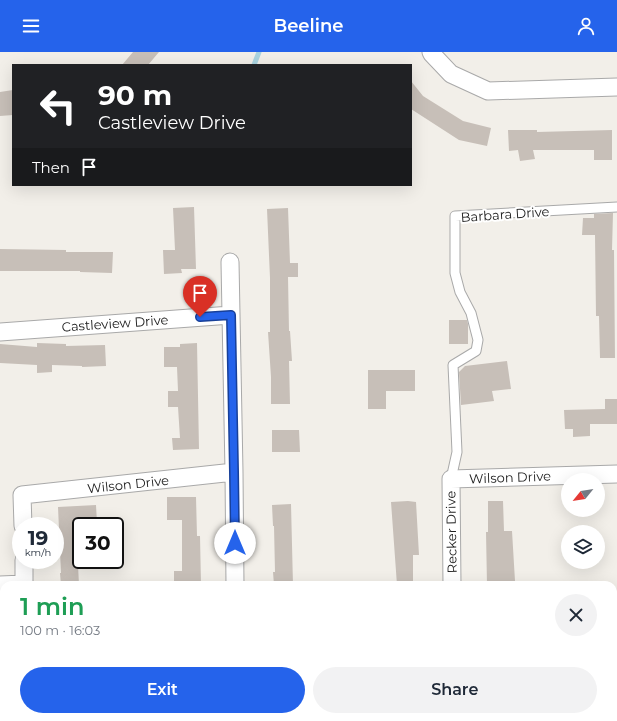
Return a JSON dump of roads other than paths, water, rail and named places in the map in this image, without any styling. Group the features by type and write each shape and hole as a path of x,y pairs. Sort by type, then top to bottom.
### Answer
{"street":[{"path":"431,52 451,74 488,91 617,87"},
{"path":"230,262 235,581"},
{"name":"Castleview Drive","path":"0,332 231,315"},
{"name":"Wilson Drive","path":"23,517 22,495 234,472"},
{"name":"Wilson Drive","path":"451,479 617,474"},
{"name":"Recker Drive","path":"451,479 452,581"},
{"path":"24,569 24,581"}],"lane":[{"name":"Barbara Drive","path":"451,479 457,452 453,365 476,351 478,340 471,313 460,292 455,273 455,216 617,208"}],"waterway":[{"path":"254,64 259,52"}]}
